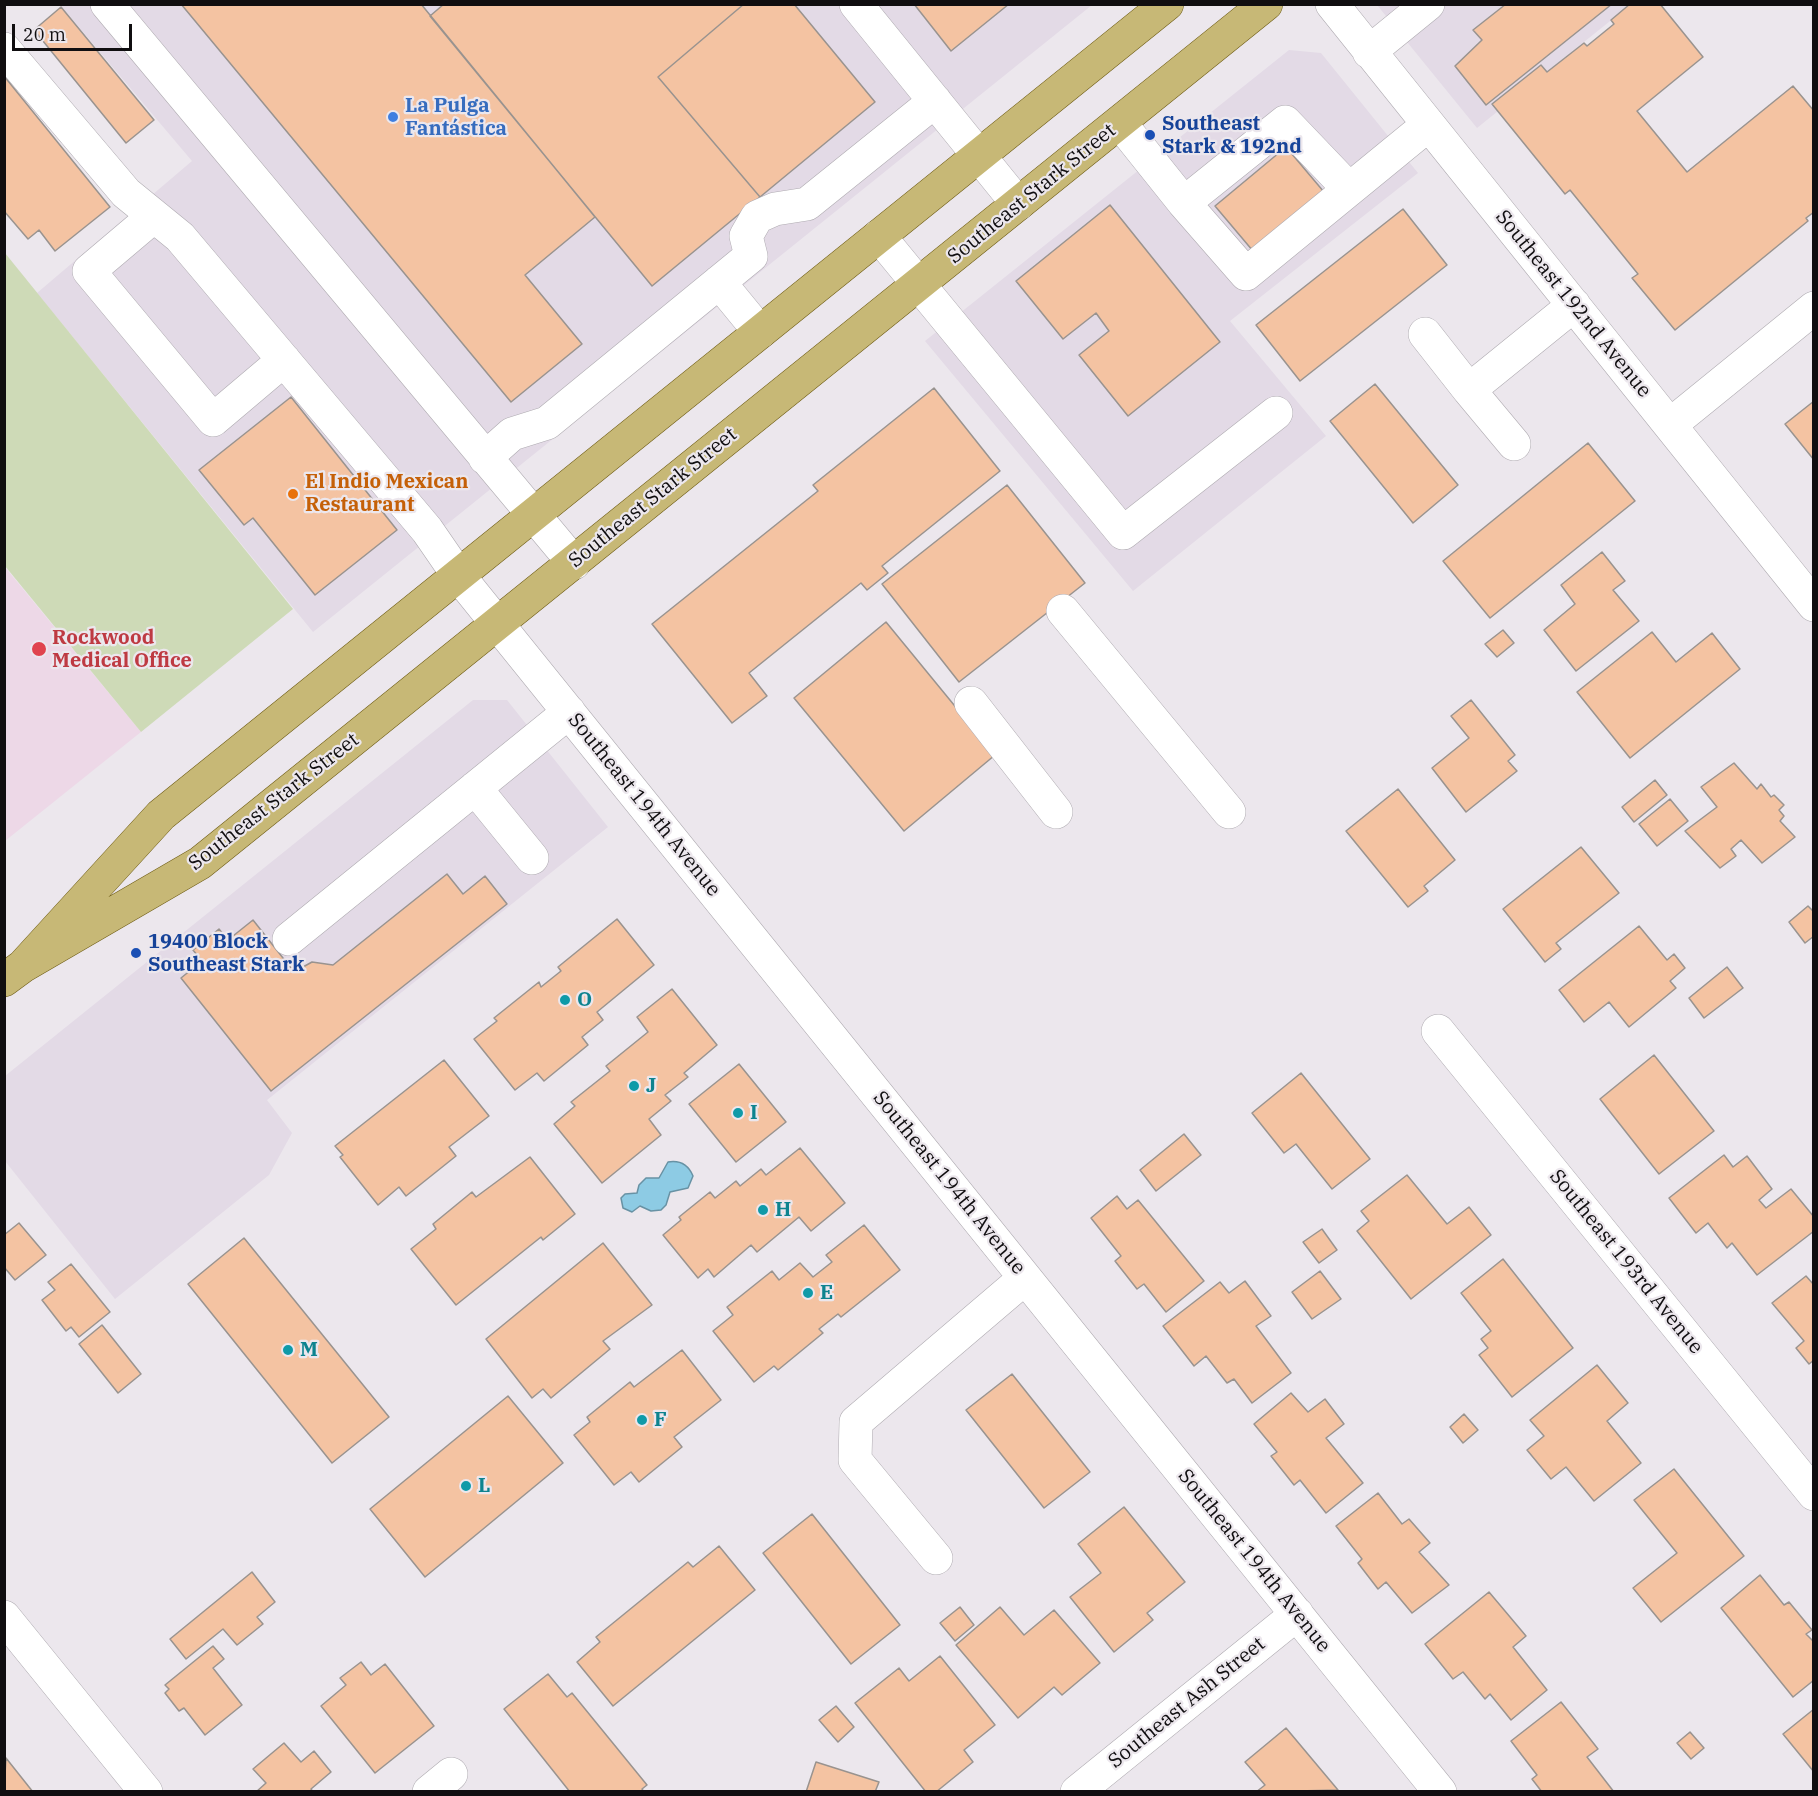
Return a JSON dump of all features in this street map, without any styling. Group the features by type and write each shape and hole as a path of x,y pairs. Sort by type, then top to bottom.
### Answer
{"main road":[{"name":"Southeast Stark Street","path":"14,973 161,815 1167,4"},
{"name":"Southeast Stark Street","path":"14,973 200,864 1266,4"}],"street":[{"path":"107,4 574,562"},
{"path":"856,4 1018,204"},
{"name":"Southeast 192nd Avenue","path":"1332,4 1814,605"},
{"path":"1370,52 1428,4"},
{"name":"Southeast 194th Avenue","path":"4,49 126,193 180,237 427,530 458,575 1440,1791"},
{"path":"485,458 512,434 547,423 751,256 746,236 757,217 776,209 807,204 934,100"},
{"path":"1184,203 1285,122 1349,189"},
{"path":"1120,123 1184,203 1246,274 1428,125"},
{"path":"154,216 88,271 213,420 284,360"},
{"path":"879,236 1123,533 1276,413"},
{"path":"719,282 760,332"},
{"path":"1469,390 1574,304"},
{"path":"1670,424 1814,308"},
{"path":"1425,334 1514,444"},
{"path":"1064,611 1229,812"},
{"path":"970,703 1056,812"},
{"path":"289,939 569,712"},
{"path":"475,788 532,858"},
{"name":"Southeast 193rd Avenue","path":"1438,1030 1814,1494"},
{"path":"936,1558 855,1460 856,1422 1025,1278"},
{"name":"Southeast Ash Street","path":"1077,1791 1297,1614"},
{"path":"4,1617 146,1791"}],"shaded area":[{"path":"60,5 1092,5 313,632 37,293 192,161"},
{"path":"1377,5 1630,5 1477,128"},
{"path":"1289,50 1321,53 1418,173 1230,321 1326,436 1133,591 925,341"},
{"name":"Rockwood Medical Office","path":"4,566 141,732 5,841 4,841"},
{"path":"473,700 507,700 608,827 267,1100 292,1133 269,1175 115,1299 5,1161 5,1076"}],"green space":[{"path":"5,253 293,609 141,732 5,566"}],"water":[{"path":"668,1162 680,1162 689,1168 693,1176 688,1188 670,1192 666,1205 661,1210 651,1211 640,1206 632,1212 623,1208 621,1198 625,1194 637,1193 639,1185 646,1178 659,1178"}],"building":[{"name":"La Pulga Fantástica","path":"181,4 421,4 595,217 525,275 582,344 511,402"},
{"path":"444,4 744,4 658,77 760,197 652,286 430,16"},
{"path":"744,4 794,4 875,102 760,197 658,77"},
{"path":"914,4 1009,4 951,51"},
{"path":"1506,4 1612,4 1486,105 1455,66 1482,40 1473,30"},
{"path":"1630,4 1660,4 1703,57 1637,111 1687,172 1793,86 1814,111 1814,212 1806,218 1808,221 1675,330 1632,278 1638,274 1570,190 1565,194 1492,104 1541,65 1547,72 1584,43 1587,46 1614,24 1611,20"},
{"path":"61,7 154,120 126,143 34,30"},
{"path":"4,76 110,207 55,251 39,230 28,239 4,211"},
{"path":"1286,147 1324,192 1253,251 1215,206"},
{"path":"1110,205 1220,342 1128,416 1079,355 1109,331 1096,313 1063,339 1016,281"},
{"path":"1403,209 1447,265 1300,381 1256,325"},
{"path":"1375,384 1458,485 1413,523 1330,421"},
{"path":"934,388 1000,471 882,566 888,573 867,590 861,583 749,673 767,696 732,723 652,624 818,491 813,485"},
{"name":"El Indio Mexican Restaurant","path":"291,397 397,530 315,595 253,518 244,525 199,470"},
{"path":"1814,401 1814,460 1785,424"},
{"path":"1588,443 1635,501 1490,618 1443,561"},
{"path":"1007,485 1085,583 959,682 882,584"},
{"path":"1602,552 1625,581 1613,590 1639,621 1576,671 1544,630 1575,604 1561,585"},
{"path":"886,622 995,755 904,831 794,698"},
{"path":"1503,630 1514,643 1497,657 1485,644"},
{"path":"1652,632 1676,662 1712,633 1740,669 1630,758 1577,692"},
{"path":"1471,700 1515,755 1508,761 1517,771 1466,812 1432,768 1469,738 1451,716"},
{"path":"1734,763 1757,789 1761,784 1771,797 1774,795 1784,805 1779,810 1784,816 1780,821 1795,837 1762,863 1741,840 1731,849 1736,856 1720,868 1685,831 1717,807 1701,787"},
{"path":"1655,780 1667,795 1634,822 1622,807"},
{"path":"1398,789 1455,860 1424,886 1428,891 1408,907 1346,831"},
{"path":"1670,799 1688,821 1657,846 1639,824"},
{"path":"1581,847 1619,893 1556,943 1561,949 1545,962 1503,909"},
{"path":"447,874 463,894 485,876 507,904 271,1091 181,978 202,961 193,950 219,929 228,940 253,920 294,972 312,962 333,965"},
{"path":"1808,906 1814,912 1814,936 1805,943 1789,922"},
{"name":"O","path":"617,919 654,965 597,1012 603,1020 582,1037 588,1045 544,1081 537,1073 515,1090 474,1039 497,1021 494,1018 539,982 541,987 561,971 558,967"},
{"path":"1639,926 1667,960 1674,954 1685,968 1670,981 1676,988 1629,1027 1609,1002 1584,1022 1559,990"},
{"path":"1727,967 1743,988 1704,1018 1689,998"},
{"name":"J","path":"672,989 717,1045 684,1073 688,1077 665,1095 671,1101 649,1119 661,1135 602,1183 554,1124 575,1106 571,1102 610,1071 606,1066 648,1032 637,1017"},
{"path":"1654,1055 1714,1131 1659,1174 1600,1099"},
{"path":"444,1060 489,1116 449,1147 456,1156 406,1196 399,1187 378,1205 340,1157 343,1155 335,1146"},
{"name":"I","path":"739,1064 786,1122 736,1162 689,1104"},
{"path":"1301,1073 1370,1159 1332,1189 1296,1144 1284,1153 1252,1113"},
{"path":"1184,1134 1201,1155 1156,1191 1140,1170"},
{"name":"H","path":"800,1148 845,1203 811,1231 799,1217 757,1252 751,1245 714,1277 708,1269 698,1278 663,1235 681,1220 679,1217 710,1192 715,1198 736,1181 740,1186 761,1169 766,1175"},
{"path":"1724,1155 1733,1167 1747,1156 1772,1189 1759,1200 1766,1208 1791,1189 1814,1217 1814,1231 1757,1275 1732,1243 1727,1248 1708,1223 1696,1233 1669,1198"},
{"path":"530,1157 575,1214 543,1240 541,1237 456,1305 411,1249 436,1229 433,1224 472,1192 476,1197"},
{"path":"1407,1175 1447,1224 1469,1207 1491,1235 1411,1299 1357,1231 1369,1221 1361,1211"},
{"path":"1117,1196 1127,1209 1138,1200 1204,1281 1166,1312 1144,1284 1137,1289 1115,1261 1121,1256 1091,1218"},
{"path":"19,1223 46,1255 15,1280 4,1267 4,1235"},
{"name":"E","path":"864,1225 900,1270 841,1317 838,1314 819,1329 823,1333 778,1370 774,1366 754,1382 713,1331 733,1315 727,1307 772,1271 779,1280 800,1263 813,1277 832,1262 826,1255"},
{"path":"1322,1229 1337,1250 1319,1263 1303,1242"},
{"name":"M","path":"244,1238 389,1417 332,1463 188,1284"},
{"path":"603,1243 652,1305 603,1341 610,1349 551,1398 543,1389 532,1398 486,1339"},
{"path":"1503,1259 1573,1348 1512,1397 1479,1355 1488,1348 1481,1339 1491,1331 1461,1293"},
{"path":"71,1264 110,1312 79,1337 71,1327 66,1331 42,1300 55,1290 48,1282"},
{"path":"1320,1271 1341,1299 1312,1319 1292,1292"},
{"path":"1806,1276 1814,1285 1814,1360 1809,1364 1796,1348 1804,1341 1772,1303"},
{"path":"1245,1281 1271,1316 1256,1326 1291,1373 1252,1403 1234,1379 1227,1383 1206,1356 1194,1366 1163,1326 1220,1282 1229,1293"},
{"path":"102,1325 141,1374 118,1393 79,1344"},
{"name":"F","path":"682,1350 721,1400 674,1437 682,1447 639,1482 631,1472 614,1485 574,1435 590,1422 587,1417 630,1382 634,1387"},
{"path":"1597,1365 1628,1403 1607,1421 1641,1463 1594,1501 1566,1467 1551,1479 1527,1450 1544,1436 1530,1420"},
{"path":"1012,1374 1090,1472 1044,1508 966,1410"},
{"path":"1291,1393 1308,1412 1325,1399 1344,1424 1326,1438 1363,1483 1326,1513 1300,1480 1294,1485 1271,1456 1277,1452 1254,1424"},
{"name":"L","path":"508,1396 563,1463 425,1577 370,1509"},
{"path":"1464,1414 1478,1430 1463,1443 1450,1427"},
{"path":"1674,1469 1744,1556 1661,1622 1633,1588 1677,1553 1634,1500"},
{"path":"1378,1493 1402,1524 1409,1519 1430,1543 1419,1552 1449,1585 1412,1613 1386,1582 1378,1589 1358,1563 1362,1559 1336,1526"},
{"path":"1124,1507 1185,1582 1147,1613 1153,1620 1114,1652 1070,1597 1101,1573 1078,1544"},
{"path":"812,1514 900,1625 851,1664 763,1553"},
{"path":"719,1546 755,1590 613,1706 577,1662 600,1642 596,1637 688,1562 693,1567"},
{"path":"252,1572 275,1602 257,1617 263,1624 237,1645 223,1629 186,1659 170,1639"},
{"path":"1760,1575 1784,1605 1789,1602 1812,1630 1806,1634 1814,1642 1814,1680 1793,1697 1721,1608"},
{"path":"1489,1592 1526,1636 1513,1647 1547,1690 1511,1720 1490,1694 1485,1699 1463,1672 1453,1679 1425,1644"},
{"path":"960,1607 974,1625 955,1641 940,1623"},
{"path":"1000,1607 1024,1635 1054,1610 1100,1663 1062,1695 1054,1687 1018,1718 956,1645"},
{"path":"213,1646 224,1659 213,1668 242,1705 205,1735 184,1708 179,1711 165,1693 169,1689 165,1685"},
{"path":"940,1656 995,1725 964,1750 973,1762 936,1792 926,1792 855,1703 899,1668 909,1681"},
{"path":"361,1662 371,1675 385,1664 434,1726 375,1773 321,1706 346,1685 340,1678"},
{"path":"548,1674 567,1697 572,1693 647,1785 642,1789 644,1792 570,1792 504,1709"},
{"path":"1561,1702 1598,1749 1587,1757 1614,1792 1542,1792 1532,1779 1537,1775 1511,1741"},
{"path":"836,1706 854,1727 838,1742 819,1720"},
{"path":"1814,1709 1814,1772 1783,1734"},
{"path":"1286,1728 1338,1790 1256,1792 1265,1785 1245,1762"},
{"path":"1690,1732 1704,1748 1691,1759 1677,1743"},
{"path":"284,1743 301,1762 314,1751 331,1772 311,1789 313,1792 256,1792 266,1783 253,1769"},
{"path":"6,1758 33,1792 4,1792"},
{"path":"816,1762 879,1782 875,1792 806,1792"}],"place":[{"name":"La Pulga Fantástica","path":"393,117"},
{"name":"Southeast Stark & 192nd","path":"1150,135"},
{"name":"El Indio Mexican Restaurant","path":"293,494"},
{"name":"Rockwood Medical Office","path":"39,649"},
{"name":"19400 Block Southeast Stark","path":"136,953"},
{"name":"O","path":"565,1000"},
{"name":"J","path":"634,1086"},
{"name":"I","path":"738,1113"},
{"name":"H","path":"763,1210"},
{"name":"E","path":"808,1293"},
{"name":"M","path":"288,1350"},
{"name":"F","path":"642,1420"},
{"name":"L","path":"466,1486"}]}
